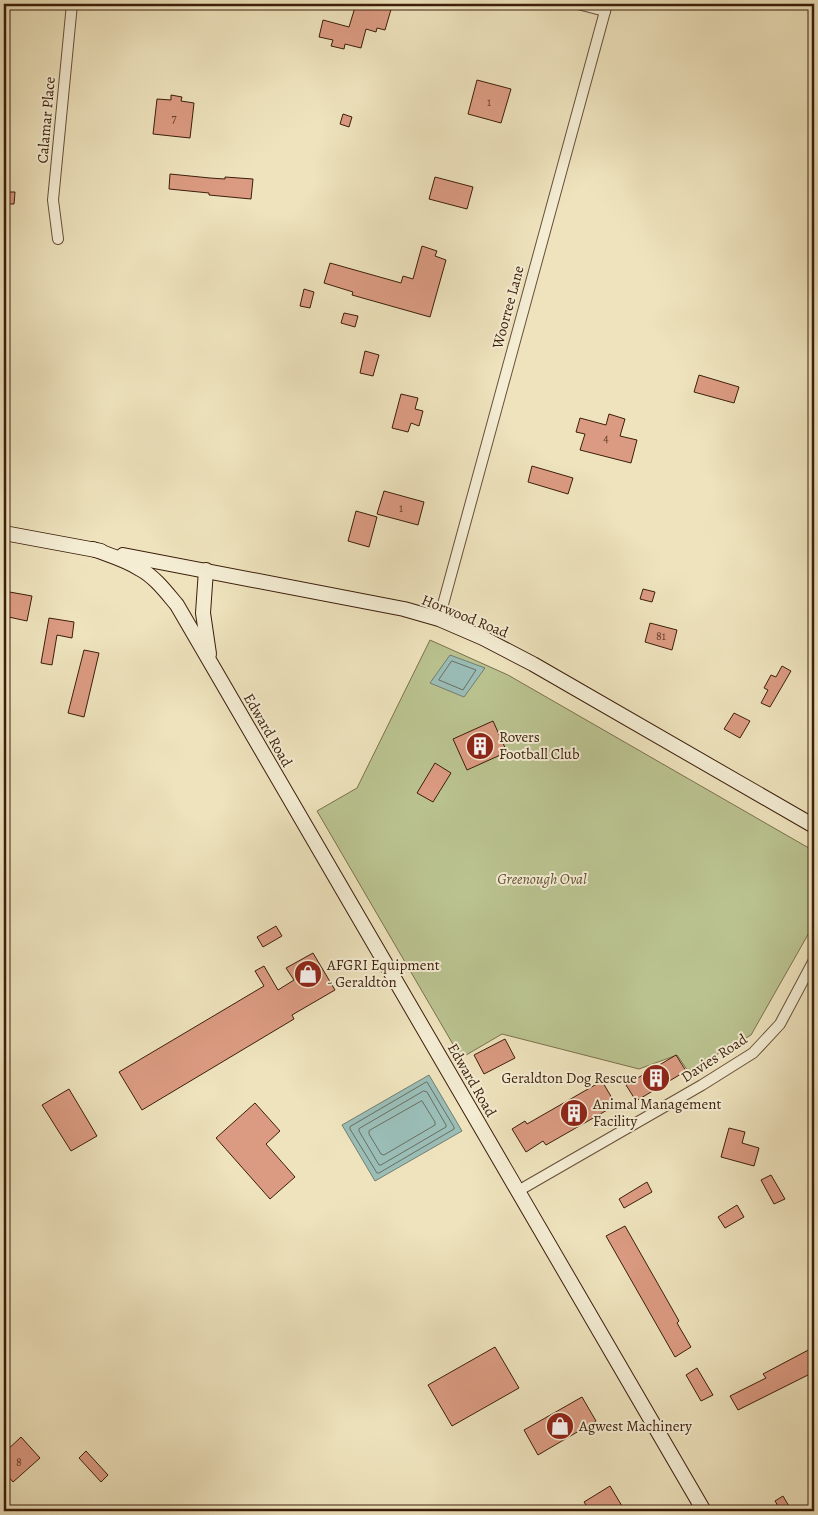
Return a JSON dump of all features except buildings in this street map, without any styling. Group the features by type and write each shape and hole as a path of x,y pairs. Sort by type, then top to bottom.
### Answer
{"main road":[{"name":"Horwood Road","path":"4,533 404,609 439,619 483,638 533,664 814,826"},
{"name":"Edward Road","path":"93,550 128,562 142,570 160,585 178,605 704,1511"},
{"name":"Edward Road","path":"206,570 202,613 212,666"}],"street":[{"name":"Calamar Place","path":"58,239 53,200 72,4"},
{"path":"578,4 606,7"},
{"name":"Woorree Lane","path":"439,619 606,7"},
{"name":"Davies Road","path":"518,1191 702,1085 753,1053 780,1024 814,960"}],"green space":[{"name":"Greenough Oval","path":"430,640 508,675 814,851 814,924 751,1035 688,1071 677,1055 639,1069 502,1034 461,1058 317,811 357,788"}],"water":[{"path":"450,655 485,668 464,697 430,683"},
{"path":"429,1075 462,1131 375,1181 342,1125"}],"place":[{"name":"Rovers Football Club","path":"480,746"},
{"name":"AFGRI Equipment - Geraldton","path":"308,974"},
{"name":"Geraldton Dog Rescue","path":"656,1078"},
{"name":"Animal Management Facility","path":"574,1113"},
{"name":"Agwest Machinery","path":"560,1426"}]}
